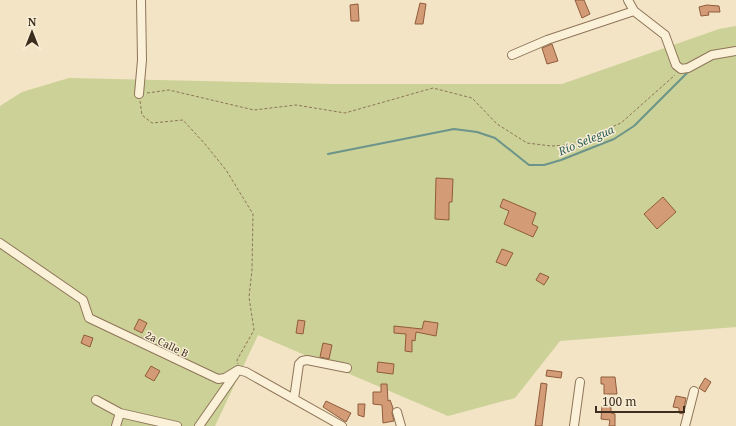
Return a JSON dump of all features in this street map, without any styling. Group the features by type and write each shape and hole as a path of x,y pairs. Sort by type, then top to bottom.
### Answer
{"street":[{"path":"139,94 142,60 141,0"},
{"path":"628,0 634,11 664,35 676,65 681,69 688,68 708,57 734,52"},
{"path":"512,55 553,38 634,11"},
{"name":"2a Calle B","path":"0,243 82,300 89,318 218,379 225,378 238,370"},
{"path":"294,399 299,364 302,361 307,360 347,368"},
{"path":"199,426 238,370 246,372 342,426"},
{"path":"574,426 580,382"},
{"path":"685,426 694,391"},
{"path":"96,400 120,413 177,426"},
{"path":"397,412 401,426"},
{"path":"116,426 120,413"}],"path":[{"path":"238,370 238,360 254,330 249,297 252,270 253,214 226,170 183,120 152,123 142,115 139,94 169,90 254,110 296,105 345,113 433,88 472,98 497,124 527,143 558,146 570,145 621,123 659,91 681,69"}],"green space":[{"path":"736,26 736,327 560,341 515,398 448,416 258,335 215,426 0,426 0,106 22,92 69,78 332,84 562,84 719,29"}],"building":[{"path":"575,0 584,0 590,14 582,18"},
{"path":"420,3 426,4 423,24 415,24"},
{"path":"358,4 359,21 351,21 350,5"},
{"path":"707,5 719,6 720,12 708,12 709,15 701,16 699,7"},
{"path":"552,44 558,61 547,64 542,48"},
{"path":"436,178 453,179 452,202 449,202 449,220 435,219"},
{"path":"663,197 676,212 657,229 644,214"},
{"path":"503,199 536,213 532,224 538,227 533,237 504,224 509,211 500,207"},
{"path":"502,249 513,253 506,266 496,262"},
{"path":"540,273 549,277 544,285 536,280"},
{"path":"139,319 147,323 142,333 134,329"},
{"path":"298,320 305,321 303,334 296,333"},
{"path":"424,321 438,323 436,336 416,332 415,341 412,340 412,352 405,351 406,334 394,333 394,326 422,329"},
{"path":"84,335 93,338 90,347 81,343"},
{"path":"323,343 332,345 329,359 320,357"},
{"path":"378,362 394,364 393,374 377,372"},
{"path":"151,366 160,371 154,381 145,376"},
{"path":"547,370 562,372 561,378 546,376"},
{"path":"601,377 615,377 617,394 604,394 604,384 601,384"},
{"path":"705,378 711,382 705,392 699,388"},
{"path":"541,383 547,384 542,426 535,426"},
{"path":"381,384 387,384 388,401 390,400 393,408 392,413 394,421 383,423 382,405 373,404 373,392 381,392"},
{"path":"676,396 686,398 683,414 679,413 679,408 673,407"},
{"path":"326,401 351,413 346,422 323,407"},
{"path":"358,404 365,404 364,417 358,415"},
{"path":"602,406 611,406 611,413 615,414 615,426 609,426 610,420 601,419"}],"waterway":[{"name":"Río Selegua","path":"328,154 454,129 477,132 495,138 529,165 544,165 561,160 614,139 634,126 689,71"}]}
